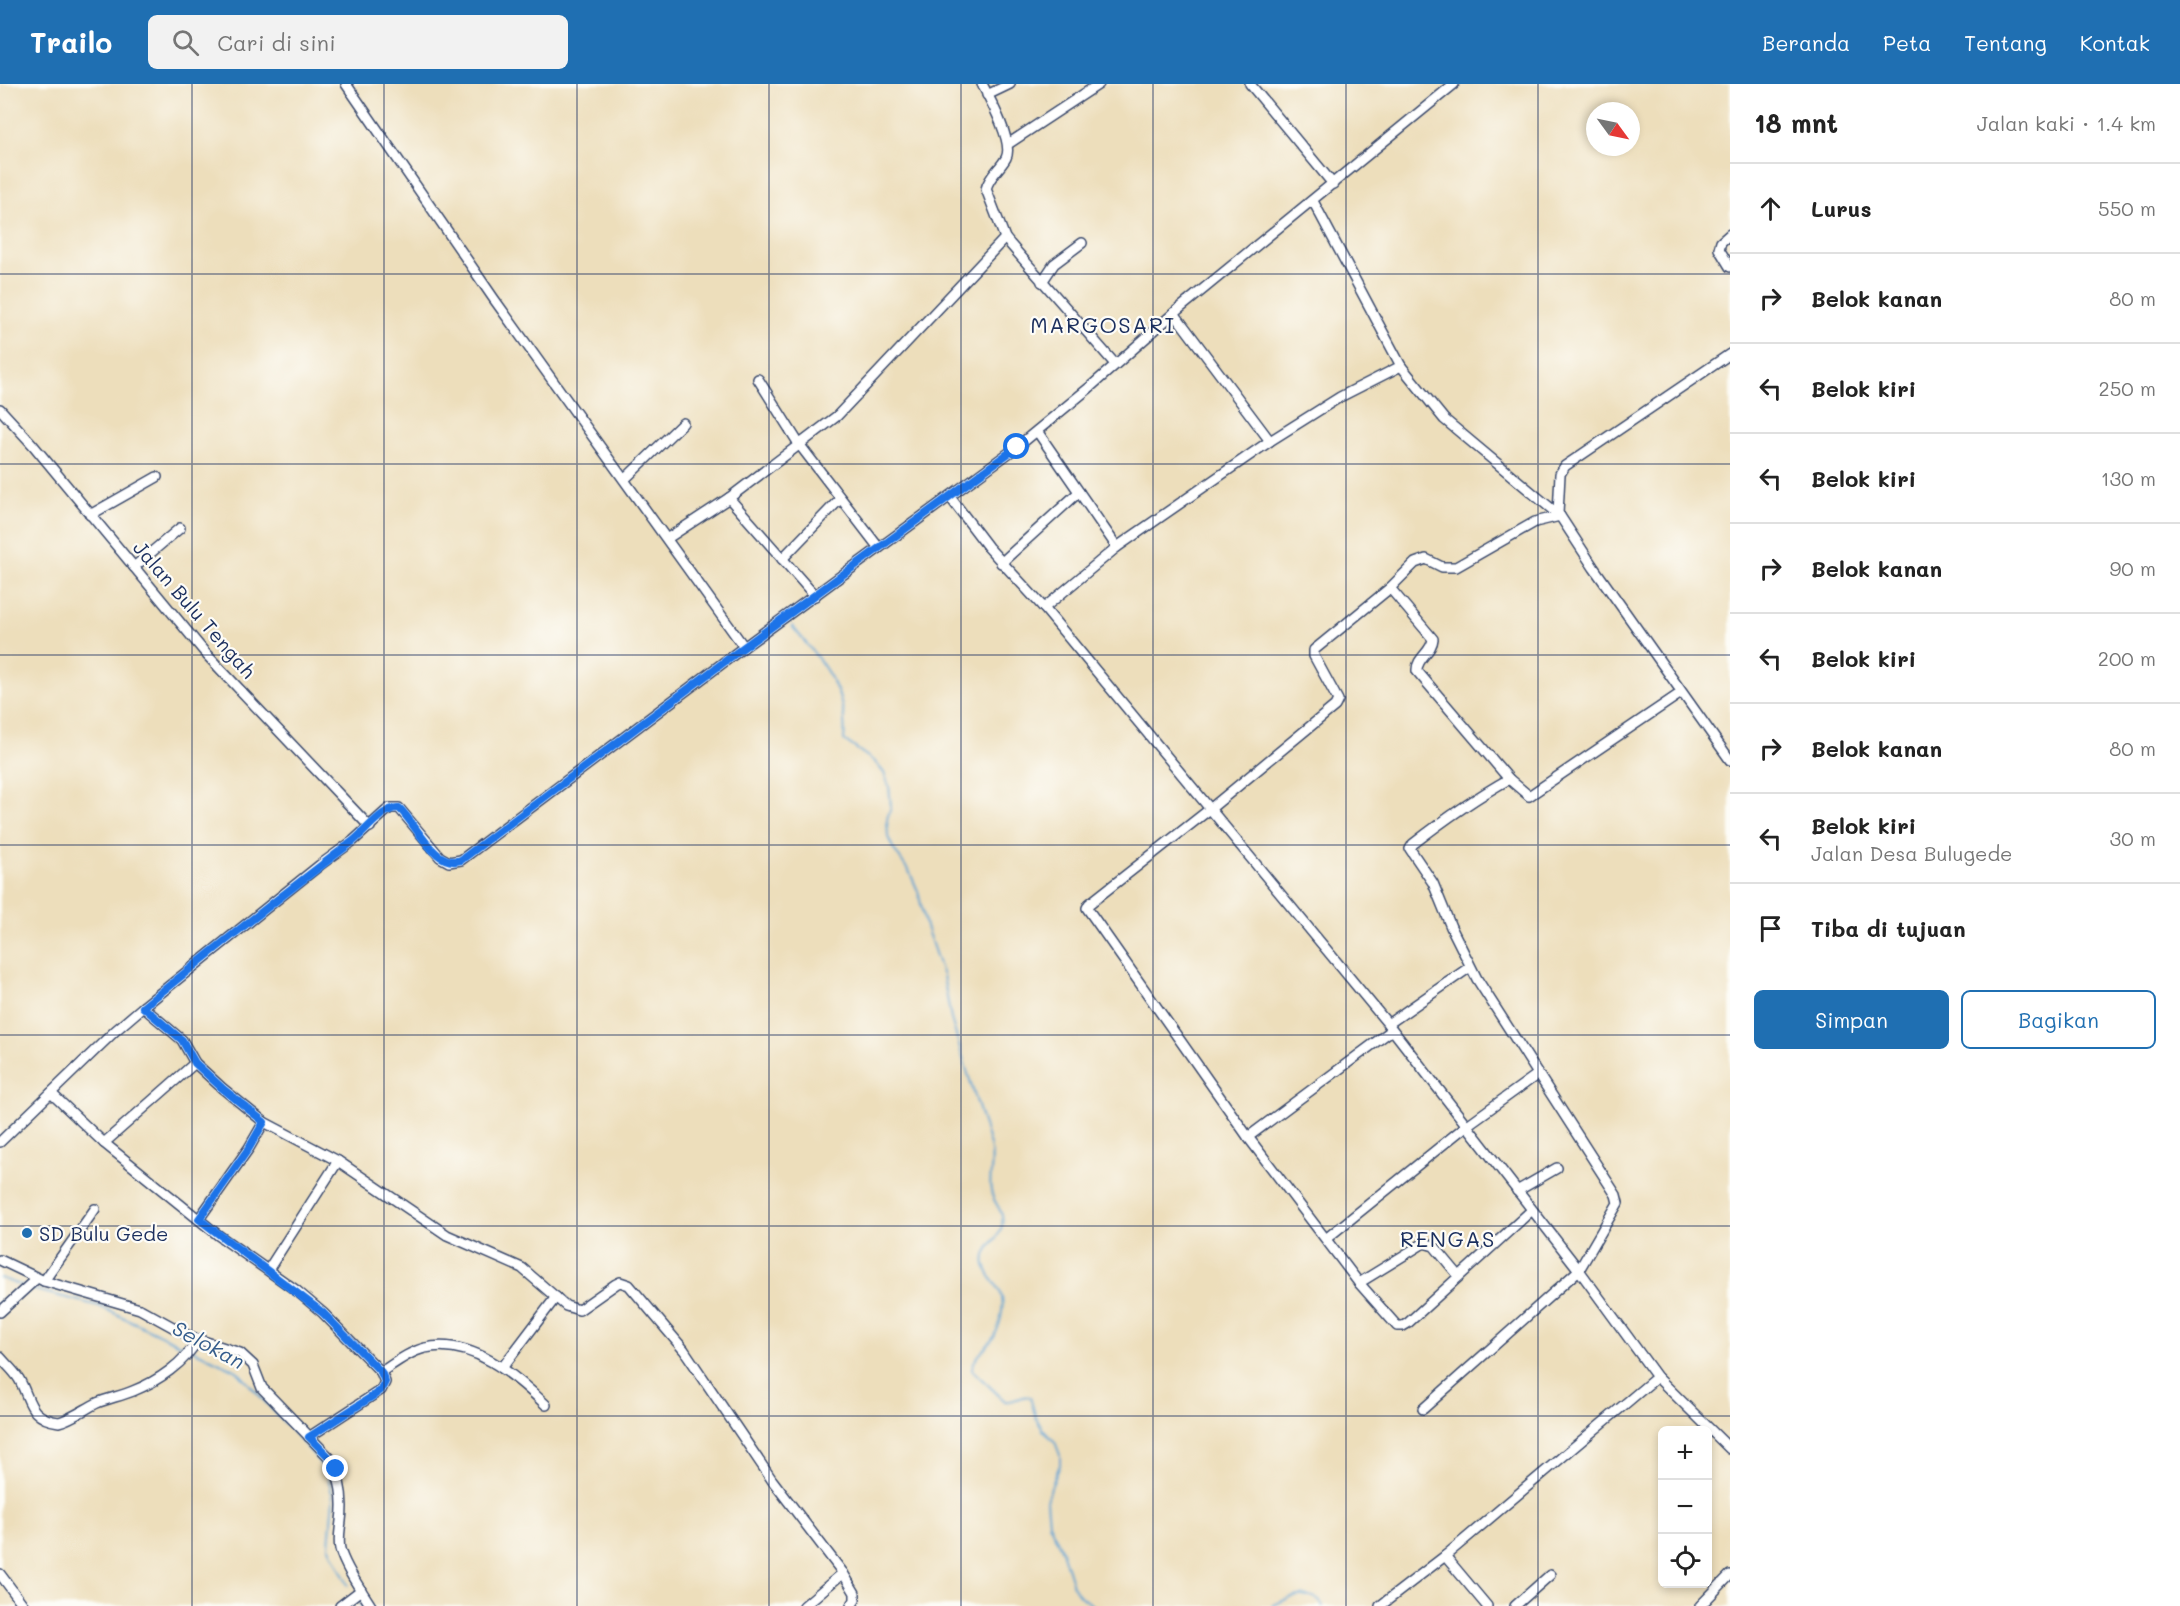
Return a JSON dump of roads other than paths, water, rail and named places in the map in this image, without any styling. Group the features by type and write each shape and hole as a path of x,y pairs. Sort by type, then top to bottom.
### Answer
{"street":[{"path":"346,84 426,202 744,647"},
{"path":"982,84 1008,144 1008,156 991,178 986,189 1005,238 1115,364"},
{"path":"987,95 1010,84"},
{"path":"1008,144 1099,84"},
{"path":"1250,84 1333,184"},
{"path":"0,1142 143,1007 385,812 395,807 399,808 440,857 449,862 461,860 1037,431 1174,313 1454,84"},
{"path":"1313,201 1401,366 1444,419 1559,515 1681,693 1730,760"},
{"path":"1730,234 1721,242 1719,249 1730,267"},
{"path":"668,538 729,498 837,416 1005,238"},
{"path":"1042,282 1054,264 1082,243"},
{"path":"1174,313 1270,441"},
{"path":"1559,515 1560,474 1565,466 1730,354"},
{"path":"1044,608 1117,547 1270,441 1340,397 1401,366"},
{"path":"758,379 799,444 879,548"},
{"name":"Jalan Bulu Tengah","path":"0,410 33,445 207,655 370,826"},
{"path":"625,479 683,423"},
{"path":"1037,431 1117,547"},
{"path":"90,515 157,477"},
{"path":"1001,563 1079,492"},
{"path":"950,497 1001,563 1044,608 1390,1027 1579,1270 1657,1377 1730,1449"},
{"path":"729,498 815,596"},
{"path":"782,559 840,499"},
{"path":"1532,1210 1403,1326 1397,1326 1359,1282 1248,1137 1087,908 1089,904 1210,809 1337,704 1338,700 1314,656 1314,650 1390,588 1420,560 1426,559 1442,567 1456,567 1535,522 1559,515"},
{"path":"134,567 180,528"},
{"path":"1390,588 1433,639 1432,648 1417,663 1417,671 1509,778 1527,795 1532,796 1681,693"},
{"path":"1423,1409 1579,1270 1617,1208 1617,1199 1470,968 1433,883 1410,849 1413,844 1478,796 1509,778"},
{"path":"1248,1137 1470,968"},
{"path":"143,1007 182,1040 195,1063 264,1122 338,1161 447,1235 522,1268 570,1308 579,1310 620,1282 629,1285 684,1350 772,1480 843,1573 855,1593 855,1600 851,1606"},
{"path":"104,1143 195,1063"},
{"path":"1327,1238 1466,1126 1538,1074"},
{"path":"51,1093 104,1143 323,1313 381,1372 385,1382 381,1390 309,1437"},
{"path":"199,1219 249,1148 264,1122"},
{"path":"268,1270 338,1161"},
{"path":"1517,1191 1557,1167"},
{"path":"0,1312 26,1289 41,1280 95,1209"},
{"path":"1359,1282 1424,1243 1434,1246 1459,1276"},
{"path":"0,1260 41,1280 140,1309 197,1341 226,1347 248,1359 262,1388 330,1458 341,1484 343,1505 339,1546 371,1606"},
{"path":"502,1368 556,1298"},
{"path":"0,1357 18,1379 31,1408 45,1418 59,1422 79,1411 132,1392 161,1378 187,1354 197,1341"},
{"path":"381,1372 413,1352 426,1348 439,1347 472,1352 502,1368 546,1405"},
{"path":"1380,1606 1445,1556 1657,1377"},
{"path":"1445,1556 1487,1606"},
{"path":"804,1606 843,1573"},
{"path":"0,1574 24,1606"},
{"path":"1515,1606 1551,1575"},
{"path":"1700,1606 1730,1575"},
{"path":"340,1606 361,1590"}],"waterway":[{"path":"792,626 823,665 837,691 842,706 844,740 875,762 884,773 889,786 891,807 887,819 888,837 918,891 926,927 943,976 951,1019 990,1145 991,1191 1002,1215 1002,1225 1001,1231 984,1259 987,1271 999,1290 1003,1303 994,1337 977,1358 972,1370 1005,1401 1030,1397 1036,1418 1043,1430 1055,1442 1060,1455 1060,1465 1047,1501 1049,1523 1062,1551 1073,1586 1079,1595 1094,1606"},
{"name":"Selokan","path":"0,1278 23,1286"},
{"name":"Selokan","path":"31,1289 99,1306 188,1348"},
{"name":"Selokan","path":"193,1350 237,1371 313,1454 327,1473 333,1498 329,1546 348,1585"},
{"path":"1272,1606 1299,1596 1312,1597 1323,1606"},
{"name":"Selokan","path":"359,1601 362,1606"}],"place":[{"name":"SD Bulu Gede","path":"27,1233"}],"district":[{"name":"MARGOSARI","path":"1103,324"},
{"name":"RENGAS","path":"1448,1238"}]}
